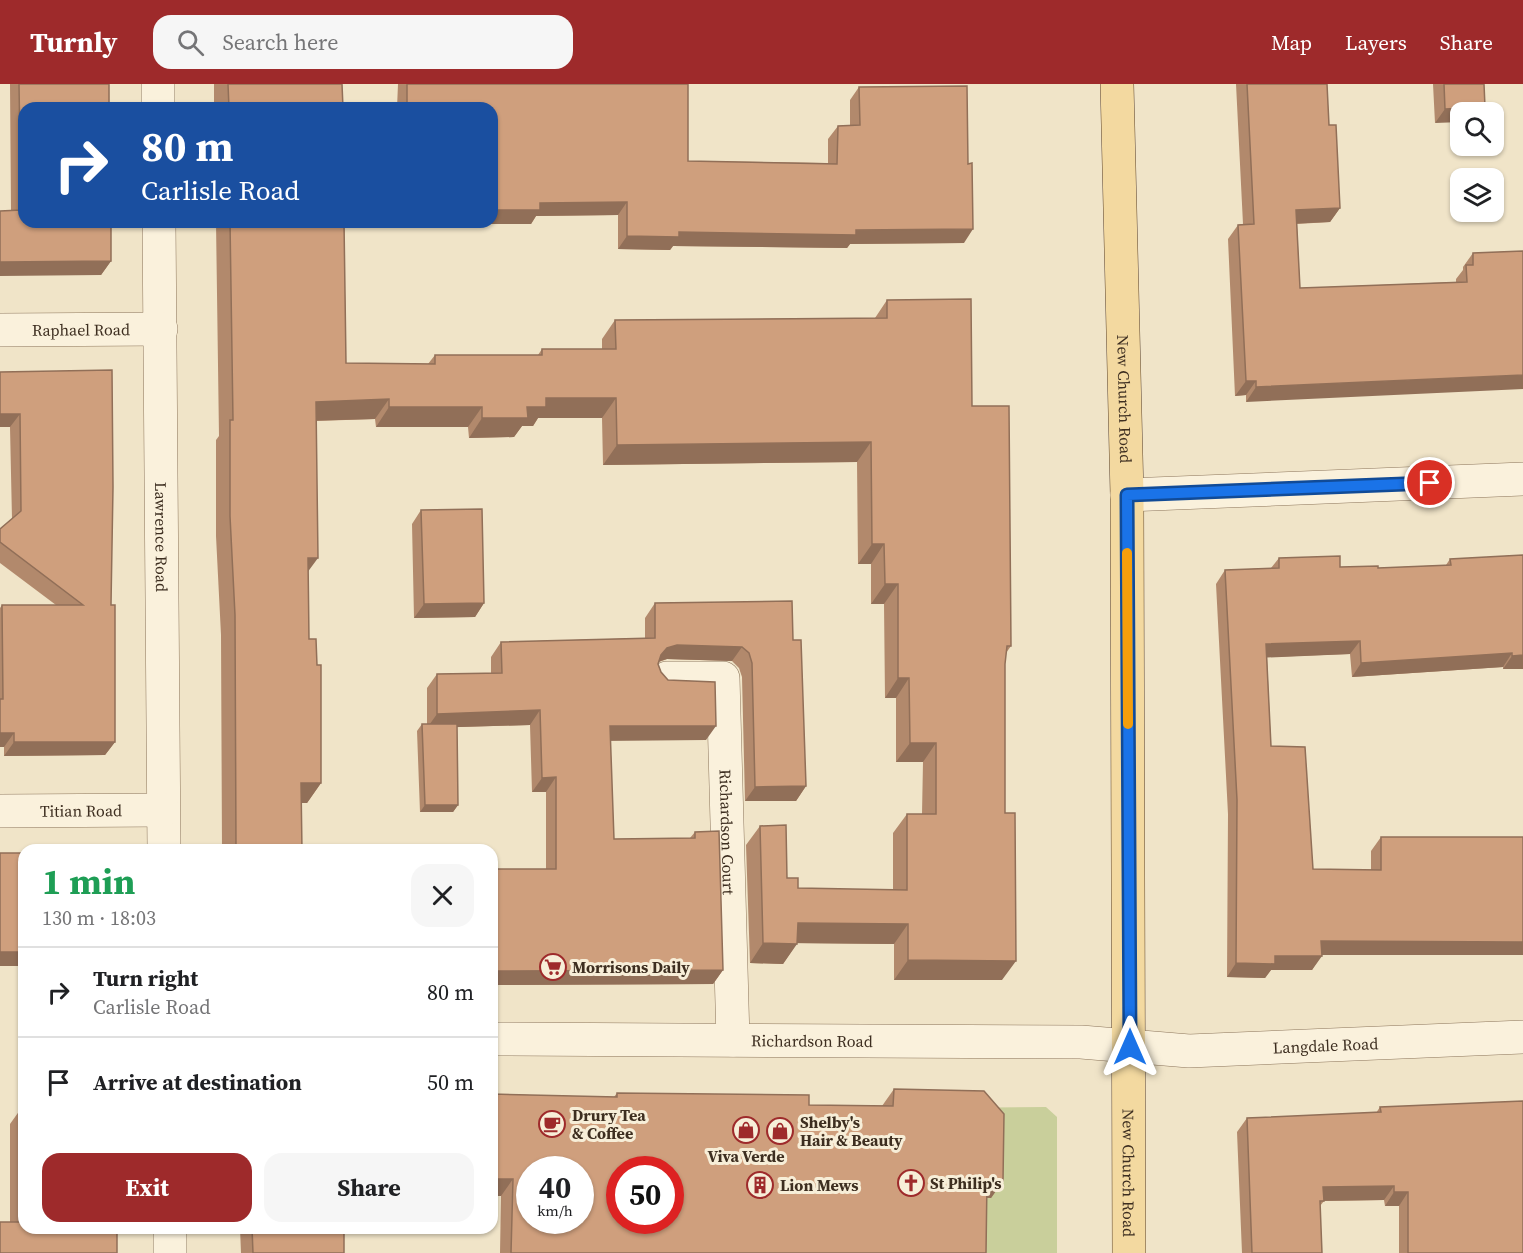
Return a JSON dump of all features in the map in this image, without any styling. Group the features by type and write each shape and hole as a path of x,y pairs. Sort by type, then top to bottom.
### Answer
{"main road":[{"name":"New Church Road","path":"1117,84 1127,495 1129,1253"}],"street":[{"path":"158,84 158,102"},
{"name":"Lawrence Road","path":"159,228 164,844"},
{"name":"Raphael Road","path":"0,330 161,329"},
{"path":"1127,495 1523,479"},
{"name":"Richardson Court","path":"668,678 723,678 733,1040"},
{"name":"Titian Road","path":"0,810 163,810"},
{"name":"Langdale Road","path":"1130,1047 1189,1051 1523,1037"},
{"name":"Richardson Road","path":"498,1039 1081,1042 1130,1047"},
{"path":"170,1234 170,1253"}],"green space":[{"name":"St Philip's","path":"1046,1107 1057,1117 1057,1253 836,1253 839,1109"}],"building":[{"path":"19,84 109,84 109,102 19,102"},
{"path":"228,84 342,84 343,102 229,102"},
{"path":"407,84 688,84 688,161 837,164 838,126 860,125 859,87 967,86 968,164 972,163 973,229 856,230 856,235 679,232 679,237 627,236 627,202 540,203 540,210 498,210 498,102 407,102"},
{"path":"1247,84 1327,84 1329,125 1336,125 1340,208 1296,210 1300,288 1467,282 1466,265 1473,265 1473,253 1523,251 1523,375 1256,387 1256,381 1246,381 1238,225 1254,224"},
{"path":"1444,84 1484,84 1485,102 1450,102 1450,109 1445,109"},
{"path":"18,210 18,228 111,228 111,261 0,262 0,211"},
{"path":"230,228 344,228 346,363 435,364 435,355 542,355 542,349 616,349 615,320 887,318 887,300 971,299 972,406 1009,406 1011,646 1007,646 1005,664 1005,813 1015,813 1016,961 908,960 908,924 798,923 797,944 763,943 760,826 786,825 787,878 798,878 798,888 907,890 907,814 936,814 936,743 910,743 909,678 898,678 898,584 885,584 884,544 872,544 871,442 617,445 616,398 546,398 546,407 527,407 528,418 482,418 482,407 389,407 389,399 316,402 318,558 308,558 309,639 316,639 317,665 321,665 321,783 301,783 302,844 236,844 235,615 230,516 230,420 233,420"},
{"path":"112,370 111,605 115,605 115,742 14,742 14,733 0,733 0,699 3,699 2,605 83,605 0,542 0,529 21,511 20,414 0,414 0,372"},
{"path":"482,509 484,603 424,604 421,510"},
{"path":"1523,555 1523,655 1512,656 1512,653 1361,663 1360,641 1266,644 1271,746 1305,747 1313,869 1381,870 1381,837 1523,837 1523,942 1321,941 1322,956 1275,956 1275,964 1236,963 1237,800 1225,570 1279,568 1279,558 1340,556 1340,567 1378,566 1378,568 1451,565 1450,559"},
{"path":"792,601 793,640 801,640 806,786 755,787 752,663 749,653 742,647 677,645 667,648 658,664 668,680 715,682 716,726 610,726 614,839 695,838 695,832 719,831 723,970 498,971 498,869 556,869 556,777 542,778 540,710 437,714 437,674 502,673 501,642 655,638 655,603"},
{"path":"422,724 457,724 458,805 425,805"},
{"path":"0,853 18,853 18,952 0,952"},
{"path":"894,1089 984,1091 1004,1114 1003,1181 987,1180 986,1253 511,1253 513,1179 498,1179 498,1094 617,1097 617,1093 809,1095 809,1105 893,1106"},
{"path":"1523,1101 1523,1253 1408,1253 1408,1192 1394,1192 1394,1186 1323,1187 1324,1201 1320,1201 1322,1253 1252,1253 1247,1118 1381,1112 1380,1107"},
{"path":"0,1222 18,1222 18,1234 117,1234 117,1253 0,1253"},
{"path":"252,1234 344,1234 344,1253 253,1253"}],"slow traffic":[{"path":"1127,553 1128,724"}],"place":[{"name":"Morrisons Daily","path":"553,967"},
{"name":"Drury Tea & Coffee","path":"552,1124"},
{"name":"Viva Verde","path":"746,1130"},
{"name":"Shelby's Hair & Beauty","path":"780,1131"},
{"name":"St Philip's","path":"911,1183"},
{"name":"Lion Mews","path":"760,1185"}],"route":[{"path":"1130,1047 1127,495 1430,483"}]}
